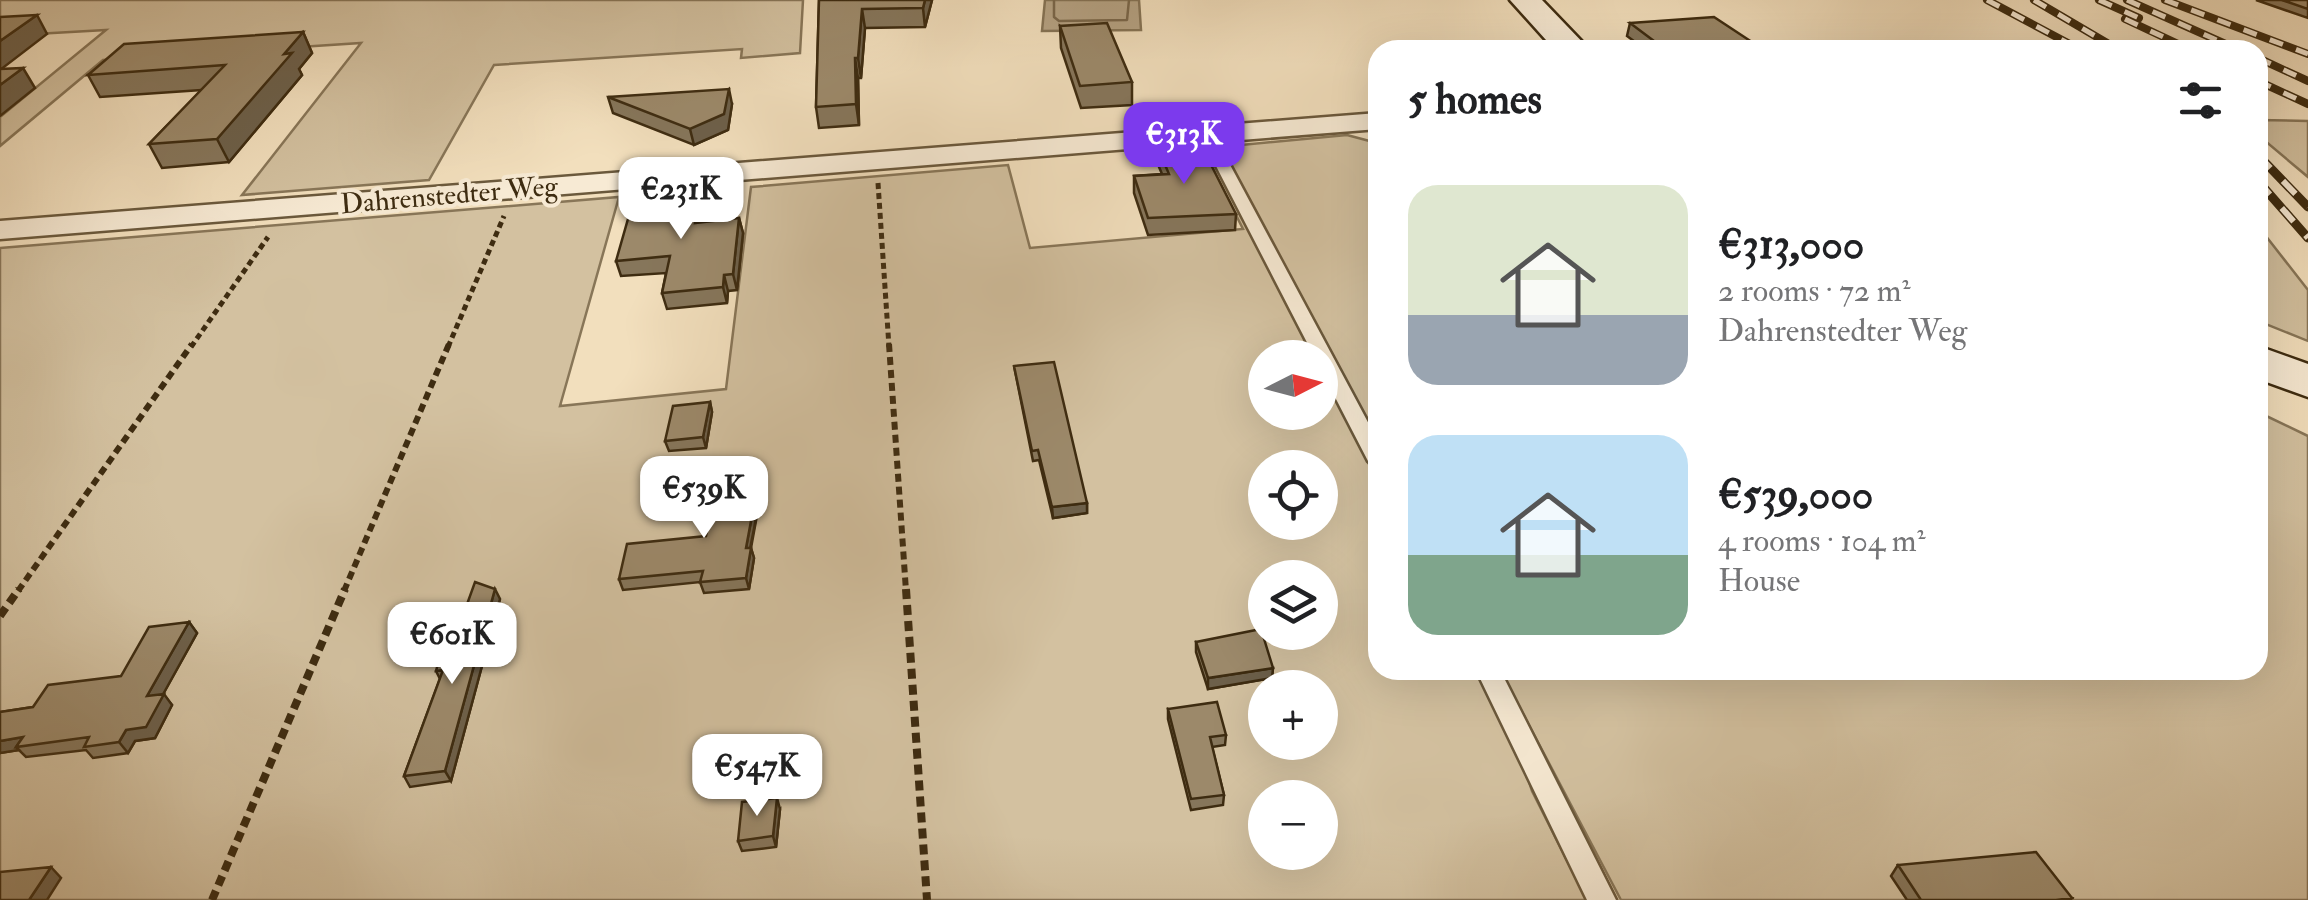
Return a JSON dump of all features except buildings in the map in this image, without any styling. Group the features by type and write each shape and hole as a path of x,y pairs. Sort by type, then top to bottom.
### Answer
{"main road":[{"path":"1525,0 1563,40"},
{"path":"2268,365 2308,382"}],"street":[{"name":"Dahrenstedter Weg","path":"0,230 1368,122"}],"lane":[{"path":"1206,133 1368,442"},
{"path":"1493,680 1602,900"}],"path":[{"path":"877,160 927,900"},
{"path":"212,900 515,189"},
{"path":"0,616 288,207"}],"shaded area":[{"path":"0,0 803,0 800,53 741,58 742,49 494,65 429,180 242,195 361,43 103,60 0,146 0,117 106,30 0,36"},
{"path":"2268,120 2308,121 2308,177 2268,143"},
{"path":"1347,135 1368,141 1368,427 1338,370 1338,340 1322,340 1220,147"},
{"path":"1203,150 1211,154 1306,340 1248,340 1248,430 1338,430 1338,403 1368,462 1368,680 1483,680 1519,750 1532,791 1587,900 0,900 0,248 619,197 560,406 726,389 751,187 1008,165 1030,248 1243,229"},
{"path":"2268,239 2308,290 2308,341 2268,325"},
{"path":"2268,417 2308,436 2308,900 1621,900 1505,680 2268,680"}],"water":[{"path":"1045,0 1139,0 1141,30 1042,31"}],"railway":[{"path":"1987,0 2062,40"},
{"path":"2034,0 2102,40"},
{"path":"2099,0 2139,18"},
{"path":"2127,0 2217,40"},
{"path":"2165,0 2308,54"},
{"path":"2125,19 2170,40"},
{"path":"2268,63 2308,81"},
{"path":"2268,86 2308,104"},
{"path":"2268,165 2308,207"},
{"path":"2268,192 2308,238"}]}
